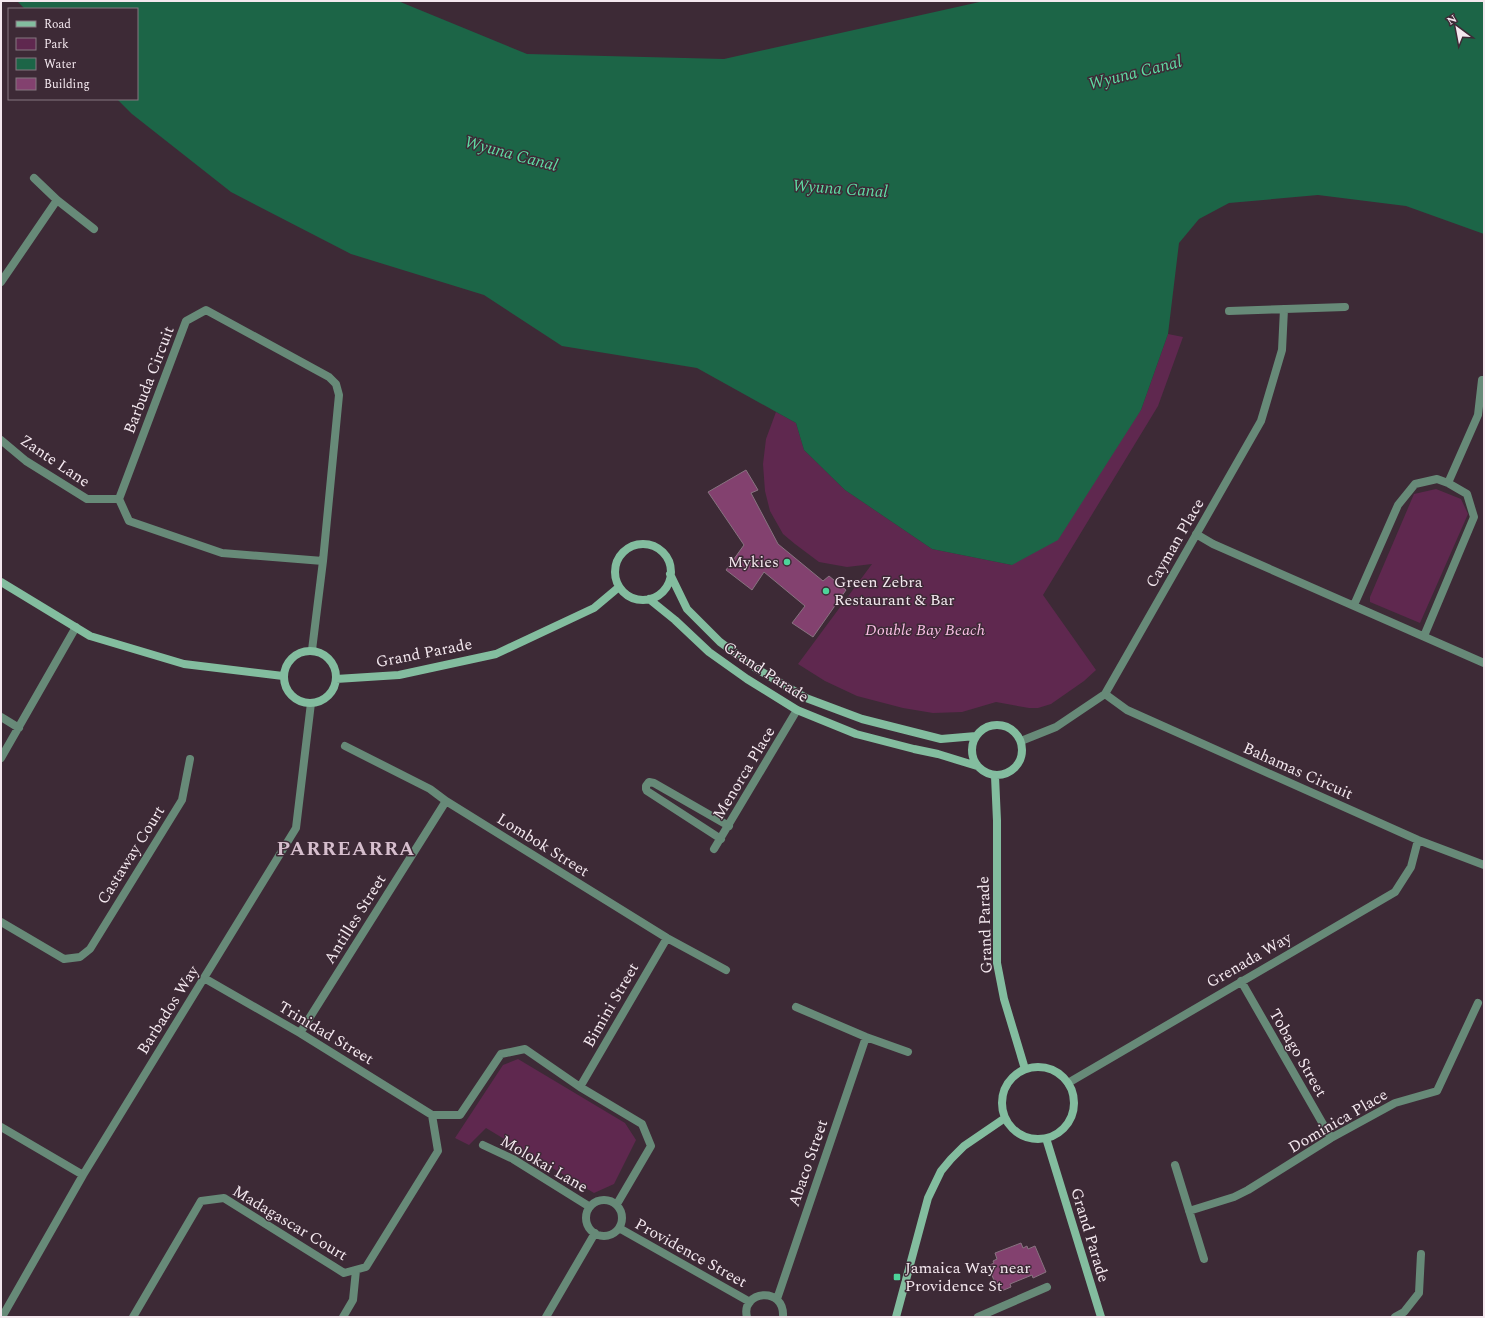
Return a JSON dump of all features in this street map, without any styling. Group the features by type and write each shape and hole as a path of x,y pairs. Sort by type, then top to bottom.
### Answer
{"street":[{"path":"34,178 57,200 94,229"},
{"path":"1,282 57,200"},
{"path":"1229,311 1345,306"},
{"name":"Cayman Place","path":"1021,741 1056,727 1104,694 1261,421 1282,350 1284,309"},
{"name":"Barbuda Circuit","path":"119,499 186,321 206,310 329,377 336,384 339,395 323,560 312,650"},
{"path":"1448,483 1478,415 1482,380"},
{"name":"Zante Lane","path":"1,440 26,461 86,499 119,499"},
{"path":"1354,605 1398,505 1415,484 1437,479 1448,483 1467,494 1474,517 1424,636"},
{"path":"119,499 129,521 222,553 323,560"},
{"path":"1196,534 1213,544 1484,663"},
{"path":"641,544 650,545 659,549 670,565 668,583 657,596 640,600 625,594 619,587 615,578 615,569 623,552 631,547 641,544"},
{"name":"Grand Parade","path":"670,574 687,609 720,642 757,669 806,698 862,719 941,739 976,736"},
{"path":"1,582 90,636 184,664 283,676"},
{"name":"Grand Parade","path":"336,679 399,675 496,654 594,608 619,587"},
{"name":"Grand Parade","path":"648,599 675,620 708,652 747,679 797,710 856,734 938,754 977,766"},
{"path":"1,758 76,627"},
{"path":"304,650 320,652 328,657 333,663 336,671 335,686 331,693 325,698 311,703 302,702 288,692 284,685 283,676 285,667 289,660 304,650"},
{"name":"Bahamas Circuit","path":"1104,694 1127,710 1418,840 1448,850 1484,865"},
{"name":"Barbados Way","path":"2,1317 83,1175 296,828 311,703"},
{"name":"Menorca Place","path":"714,849 797,710"},
{"path":"1,717 19,728"},
{"path":"1000,725 1013,730 1021,741 1022,750 1018,765 1012,771 1004,775 995,776 982,771 973,759 972,751 976,736 987,728 1000,725"},
{"name":"Lombok Street","path":"345,746 430,789 446,801 667,938 726,970"},
{"name":"Castaway Court","path":"1,922 64,959 80,957 90,949 182,800 190,759"},
{"name":"Grand Parade","path":"995,776 997,821 996,963 1004,999 1025,1069"},
{"path":"721,839 647,791 646,786 649,782 654,783 728,826"},
{"name":"Antilles Street","path":"300,1033 446,801"},
{"name":"Grenada Way","path":"1068,1083 1395,892 1411,867 1418,840"},
{"name":"Bimini Street","path":"580,1087 667,938"},
{"name":"Trinidad Street","path":"204,978 300,1033 432,1114"},
{"name":"Tobago Street","path":"1241,981 1332,1138"},
{"name":"Dominica Place","path":"1190,1211 1234,1198 1332,1138 1395,1103 1437,1090 1478,1002"},
{"path":"796,1007 866,1037 908,1052"},
{"name":"Abaco Street","path":"777,1299 866,1037"},
{"path":"343,1317 353,1300 356,1270 366,1267 438,1151 432,1114 460,1115 501,1054 525,1049 580,1087 642,1124 650,1146 617,1204"},
{"path":"1037,1067 1049,1069 1060,1074 1068,1083 1073,1096 1073,1109 1068,1122 1059,1132 1046,1138 1034,1139 1022,1136 1012,1128 1005,1118 1002,1107 1003,1095 1007,1084 1015,1075 1025,1069 1037,1067"},
{"path":"896,1317 928,1198 941,1171 950,1158 964,1146 1005,1118"},
{"path":"1,1127 83,1175"},
{"name":"Grand Parade","path":"1046,1138 1101,1317"},
{"name":"Molokai Lane","path":"483,1145 513,1159 590,1207"},
{"path":"1175,1165 1204,1259"},
{"name":"Madagascar Court","path":"133,1317 201,1201 224,1198 344,1273 356,1270"},
{"path":"603,1200 609,1200 617,1204 622,1216 622,1222 619,1228 608,1235 602,1236 595,1233 590,1229 587,1222 586,1216 590,1207 594,1203 603,1200"},
{"name":"Providence Street","path":"619,1228 750,1302"},
{"path":"546,1317 595,1233"},
{"path":"1395,1317 1404,1312 1418,1293 1421,1254"},
{"path":"978,1317 1047,1287"},
{"path":"747,1317 747,1308 750,1302 762,1294 769,1295 781,1303 784,1311 783,1317"}],"green space":[{"name":"Double Bay Beach","path":"1168,334 1183,337 1158,406 1043,595 1096,670 1084,681 1051,704 1038,708 1029,708 996,702 962,712 933,713 903,708 857,696 825,681 798,664 872,564 847,567 819,562 783,534 770,511 765,491 763,464 766,439 776,412 796,423 804,450 845,490 932,549 1012,565 1141,410"},
{"path":"1436,489 1461,499 1468,514 1420,623 1370,602 1370,597 1414,494"},
{"path":"518,1059 625,1123 636,1140 614,1184 594,1193 486,1128 469,1145 455,1138 503,1065"}],"water":[{"name":"Wyuna Canal","path":"17,1 398,1 527,54 724,59 984,1 1484,1 1484,234 1406,206 1318,195 1229,203 1199,219 1179,243 1168,334 1141,410 1058,540 1012,565 932,549 845,490 804,450 796,423 697,368 562,346 484,295 351,254 231,192 132,114 118,100 138,100 138,8 24,8"}],"building":[{"path":"746,470 758,490 751,493 778,544 823,581 829,576 846,590 813,637 792,623 805,606 764,572 752,590 726,570 744,545 708,492"},
{"path":"1021,1243 1023,1248 1027,1246 1028,1249 1035,1246 1046,1272 1033,1278 1032,1275 1010,1284 1011,1287 999,1292 988,1266 994,1263 993,1261 997,1259 995,1253"}],"place":[{"name":"Mykies","path":"787,562"},
{"name":"Green Zebra Restaurant & Bar","path":"826,591"},
{"name":"Jamaica Way near Providence St","path":"897,1277"}],"district":[{"name":"PARREARRA","path":"346,849"}]}
